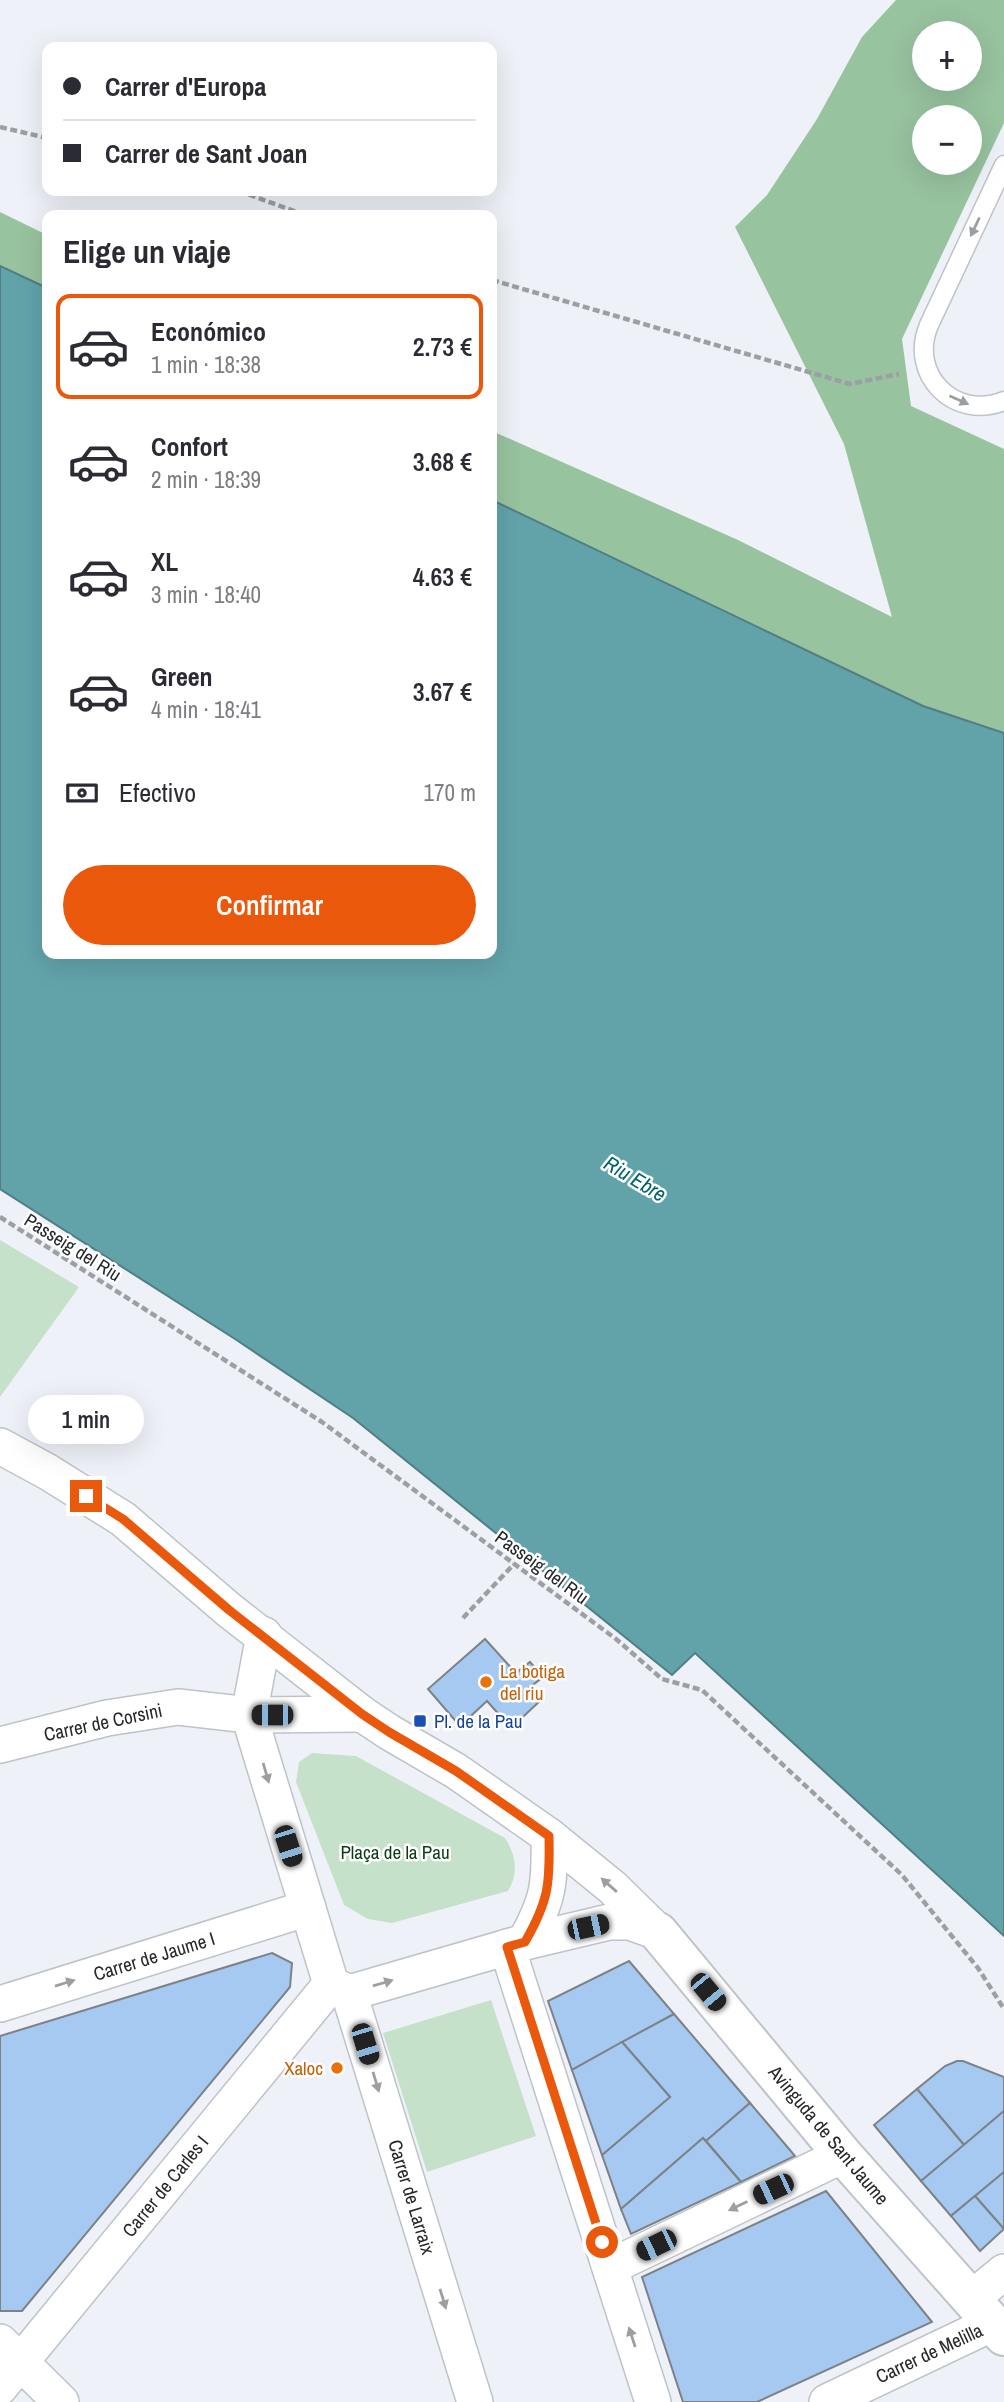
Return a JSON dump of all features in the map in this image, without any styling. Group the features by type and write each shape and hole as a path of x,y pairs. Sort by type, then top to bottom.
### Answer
{"street":[{"path":"0,1447 48,1472 123,1519 229,1610 362,1714 456,1771 549,1836 612,1887 657,1933"},
{"path":"264,1635 249,1715 308,1908 340,1989 609,1922 630,1922 657,1933"},
{"name":"Carrer de Corsini","path":"0,1745 107,1718 178,1707 249,1715"},
{"path":"249,1715 362,1714"},
{"path":"516,1944 540,1916 550,1884 549,1836"},
{"name":"Carrer de Jaume I","path":"0,2004 308,1908"},
{"name":"Avinguda de Sant Jaume","path":"657,1933 843,2155 990,2319"},
{"path":"516,1944 610,2267 653,2402"},
{"name":"Carrer de Carles I","path":"7,2364 340,1989"},
{"name":"Carrer de Larraix","path":"340,1989 475,2402"},
{"path":"610,2267 843,2155"},
{"name":"Carrer de Melilla","path":"827,2402 990,2319 1004,2272"},
{"path":"7,2364 61,2402"}],"lane":[{"path":"1004,165 927,330 923,349 927,368 941,390 962,403 988,406 1004,401"}],"path":[{"path":"0,127 42,137"},
{"path":"253,196 291,210"},
{"path":"497,281 850,384 927,368"},
{"name":"Passeig del Riu","path":"0,1217 322,1422 616,1639 662,1679 702,1690 902,1875 978,1968 1004,2009"},
{"path":"463,1618 514,1564"}],"green space":[{"path":"896,0 1004,0 1004,123 982,170 982,105 912,105 912,175 979,175 902,339 911,406 1004,449 1004,733 923,706 497,502 497,433 738,540 892,617 844,444 735,227 767,195 817,119 862,37"},
{"path":"0,212 42,233 42,286 0,266"},
{"path":"0,1240 79,1287 0,1397"},
{"name":"Plaça de la Pau","path":"312,1753 356,1756 505,1838 515,1864 514,1878 508,1891 392,1923 368,1919 344,1905 296,1782 299,1762"},
{"path":"491,2000 536,2136 427,2172 383,2033"}],"water":[{"name":"Riu Ebre","path":"0,266 42,286 42,959 497,959 497,502 923,706 1004,733 1004,1936 695,1653 672,1675 353,1418 0,1189"}],"building":[{"name":"La botiga del riu","path":"485,1639 516,1673 530,1662 543,1677 529,1688 540,1701 511,1728 487,1701 460,1726 428,1689"},
{"path":"272,1953 292,1963 290,1987 22,2311 0,2311 0,2036"},
{"path":"629,1961 674,2014 572,2070 548,2001"},
{"path":"674,2014 750,2103 706,2141 703,2138 621,2209 602,2155 670,2097 622,2042"},
{"path":"622,2042 670,2097 602,2155 572,2070"},
{"path":"957,2061 1004,2077 1004,2111 964,2145 917,2089 945,2066"},
{"path":"917,2089 964,2145 921,2181 874,2125"},
{"path":"750,2103 795,2156 741,2182 706,2141"},
{"path":"1004,2111 1004,2172 951,2216 921,2181"},
{"path":"703,2138 741,2182 631,2234 621,2209"},
{"path":"1004,2172 1004,2229 975,2196"},
{"path":"826,2191 932,2322 757,2402 683,2402 642,2277"},
{"path":"975,2196 1004,2229 980,2251 951,2216"}],"place":[{"name":"La botiga del riu","path":"486,1682"},
{"name":"Pl. de la Pau","path":"420,1721"},
{"name":"Xaloc","path":"337,2068"}],"route":[{"path":"86,1496 123,1519 229,1610 362,1714 456,1771 549,1836 550,1884 540,1916 525,1942 507,1947 602,2242"}]}
